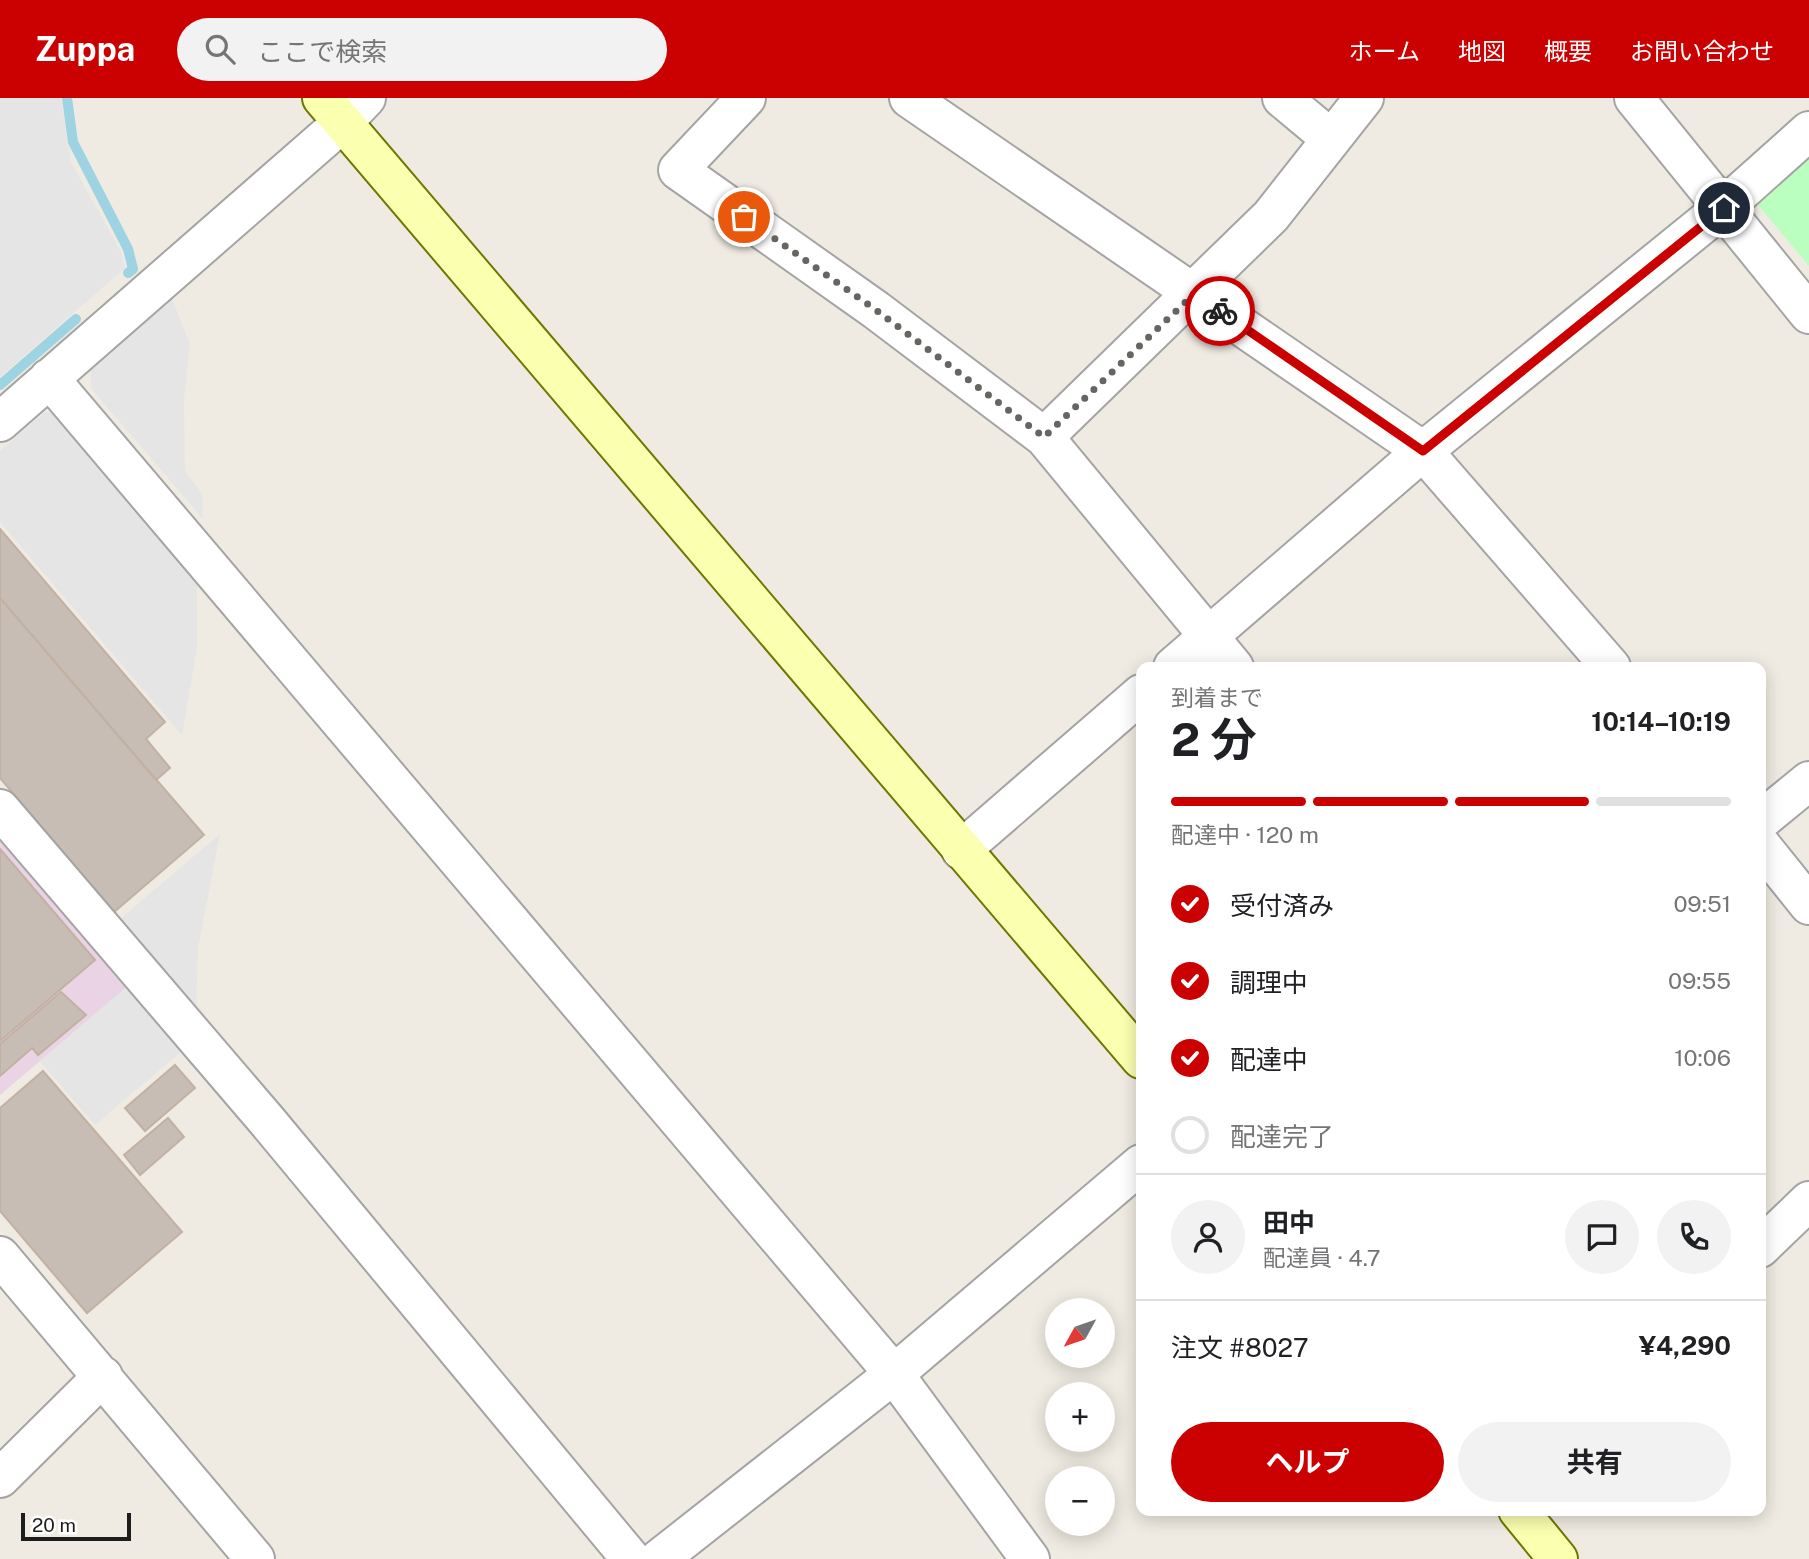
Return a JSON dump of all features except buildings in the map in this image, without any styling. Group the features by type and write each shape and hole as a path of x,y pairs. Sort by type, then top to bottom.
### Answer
{"street":[{"path":"746,98 678,170 876,310 1044,437 1230,662"},
{"path":"909,98 1423,451 1607,662"},
{"path":"1282,98 1330,138"},
{"path":"1044,437 1195,293 1271,216 1364,98"},
{"path":"1634,98 1809,314"},
{"path":"0,422 343,106 961,850 1136,1053"},
{"path":"1178,662 1423,451 1724,208 1809,131"},
{"path":"49,378 894,1374 1030,1559"},
{"path":"961,850 1136,698"},
{"path":"1766,816 1809,781"},
{"path":"0,809 268,1122 631,1559"},
{"path":"1766,851 1809,905"},
{"path":"659,1559 894,1374 1136,1168"},
{"path":"1766,1242 1809,1202"},
{"path":"0,1256 255,1559"},
{"path":"0,1478 103,1376"},
{"path":"1523,1516 1558,1559"}],"shaded area":[{"path":"0,98 61,98 71,162 121,252 125,268 0,377"},
{"path":"172,299 190,344 184,400 185,471 202,494 203,519 91,388 91,370"},
{"path":"45,412 59,415 197,576 197,648 182,735 0,522 0,451"},
{"path":"0,834 129,985 0,1095"},
{"path":"220,834 198,948 196,1010 119,920"},
{"path":"129,985 184,1049 95,1125 40,1061"}],"green space":[{"path":"1809,150 1809,266 1753,199"}],"waterway":[{"path":"67,98 73,142 128,249 133,269 128,273"},
{"path":"0,385 76,319"}],"way so far":[{"path":"744,217 876,310 1044,437 1195,293 1220,311"}],"route":[{"path":"1220,311 1423,451 1724,208"}]}
